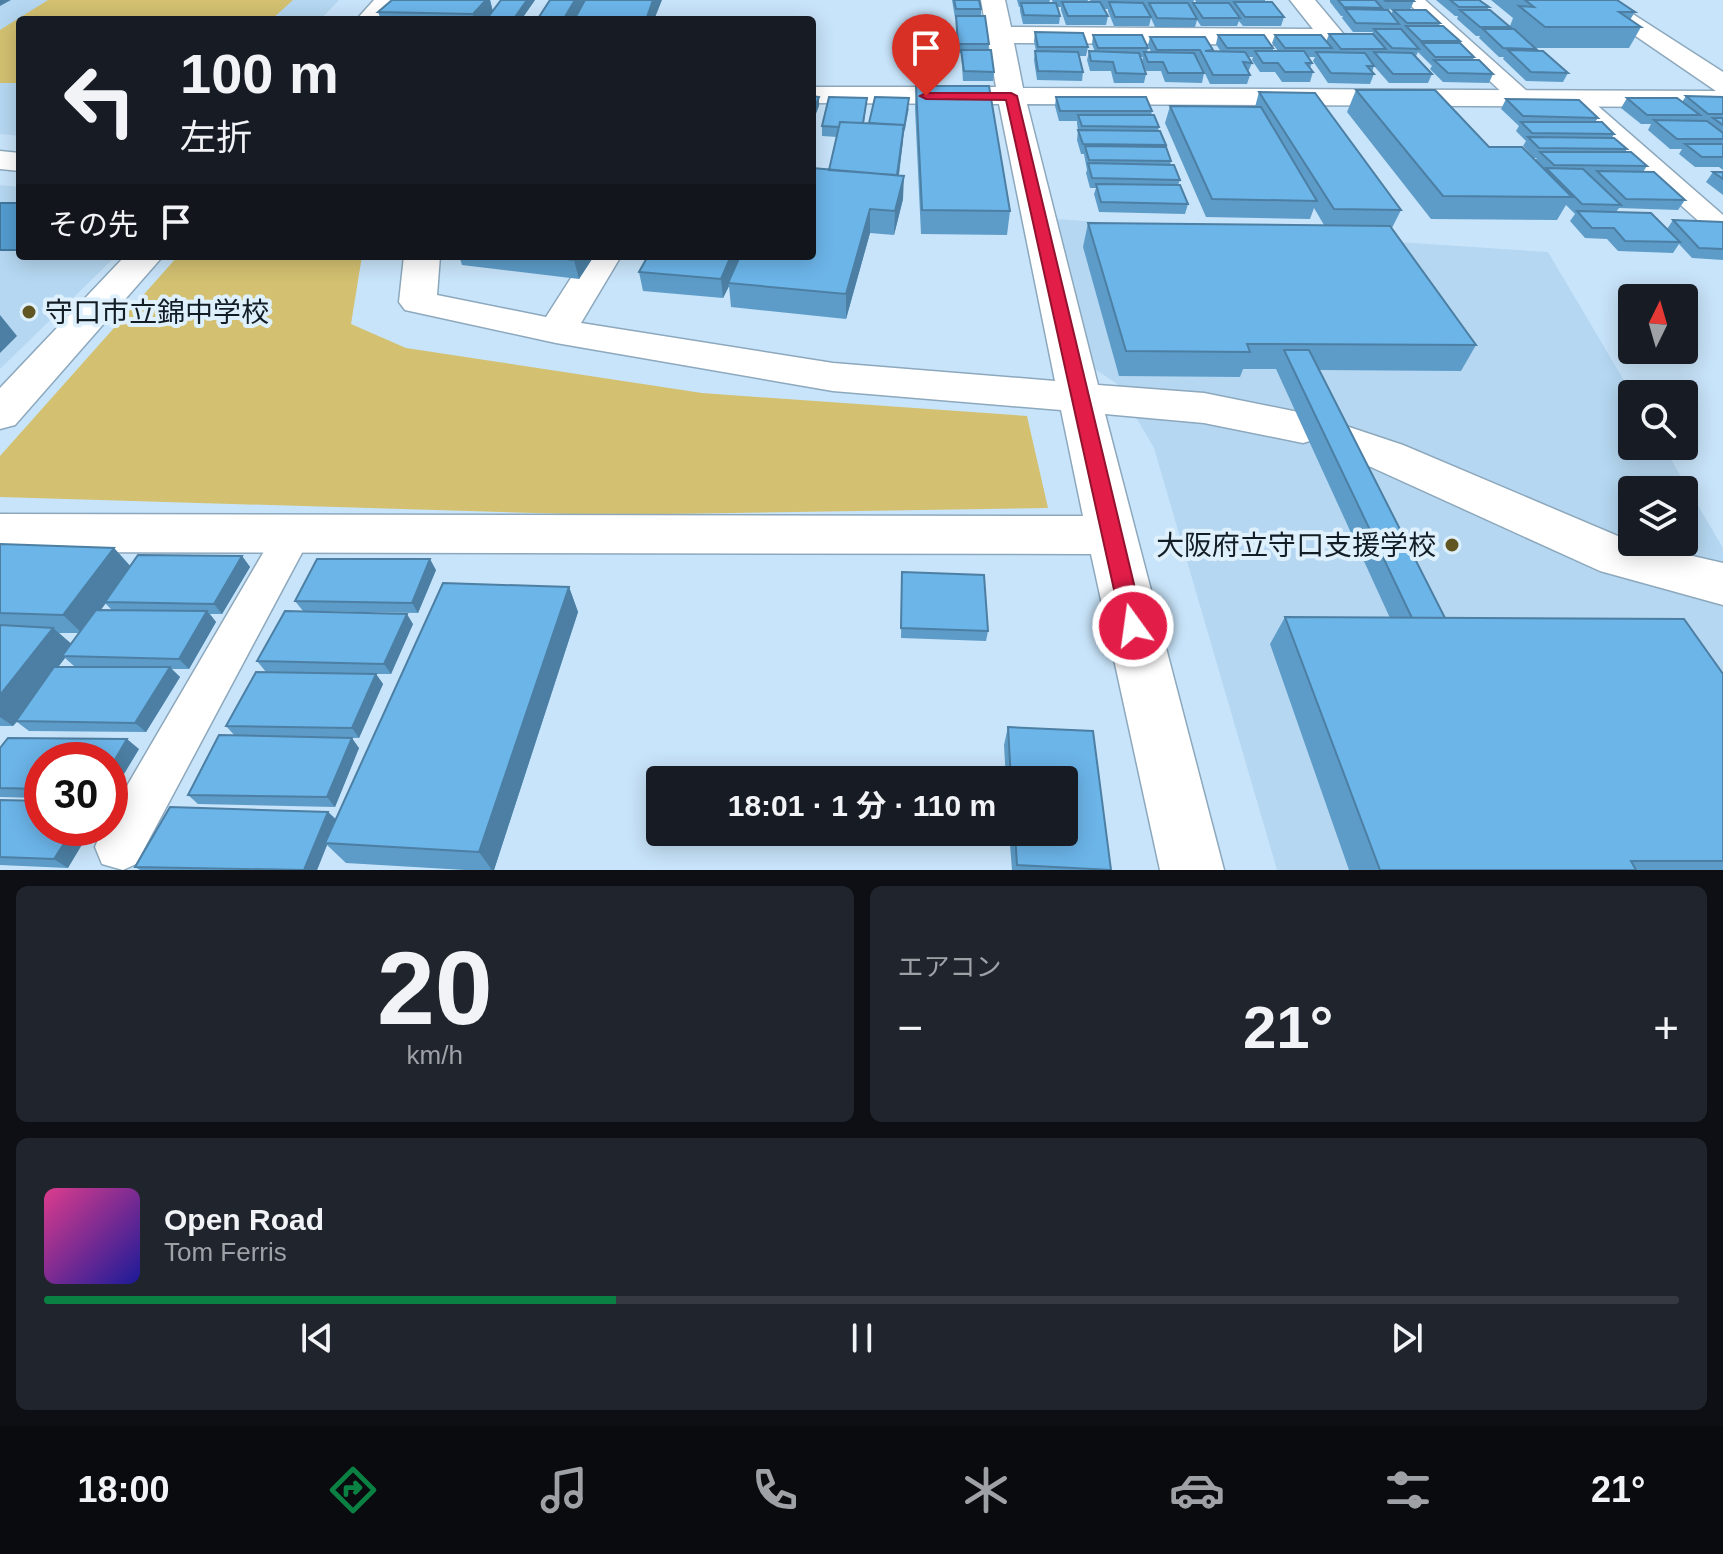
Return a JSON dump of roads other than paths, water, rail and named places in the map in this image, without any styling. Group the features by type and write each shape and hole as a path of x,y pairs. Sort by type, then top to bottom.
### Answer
{"street":[{"path":"372,16 387,0"},
{"path":"993,0 1011,96 1111,535 1192,870"},
{"path":"1002,35 1333,37 1302,0"},
{"path":"1595,0 1723,84"},
{"path":"816,95 1723,99"},
{"path":"0,414 141,260"},
{"path":"422,260 418,302 556,331 833,377 1204,408 1319,433 1387,456 1618,557 1723,584"},
{"path":"556,331 600,260"},
{"path":"0,533 1111,535"}],"lane":[{"path":"1414,0 1521,98"},
{"path":"1575,98 1722,228"},
{"path":"119,847 293,534"}],"water":[{"path":"0,203 16,203 16,250 0,250"}],"place":[{"name":"守口市立錦中学校","path":"29,312"},
{"name":"大阪府立守口支援学校","path":"1452,545"}]}
